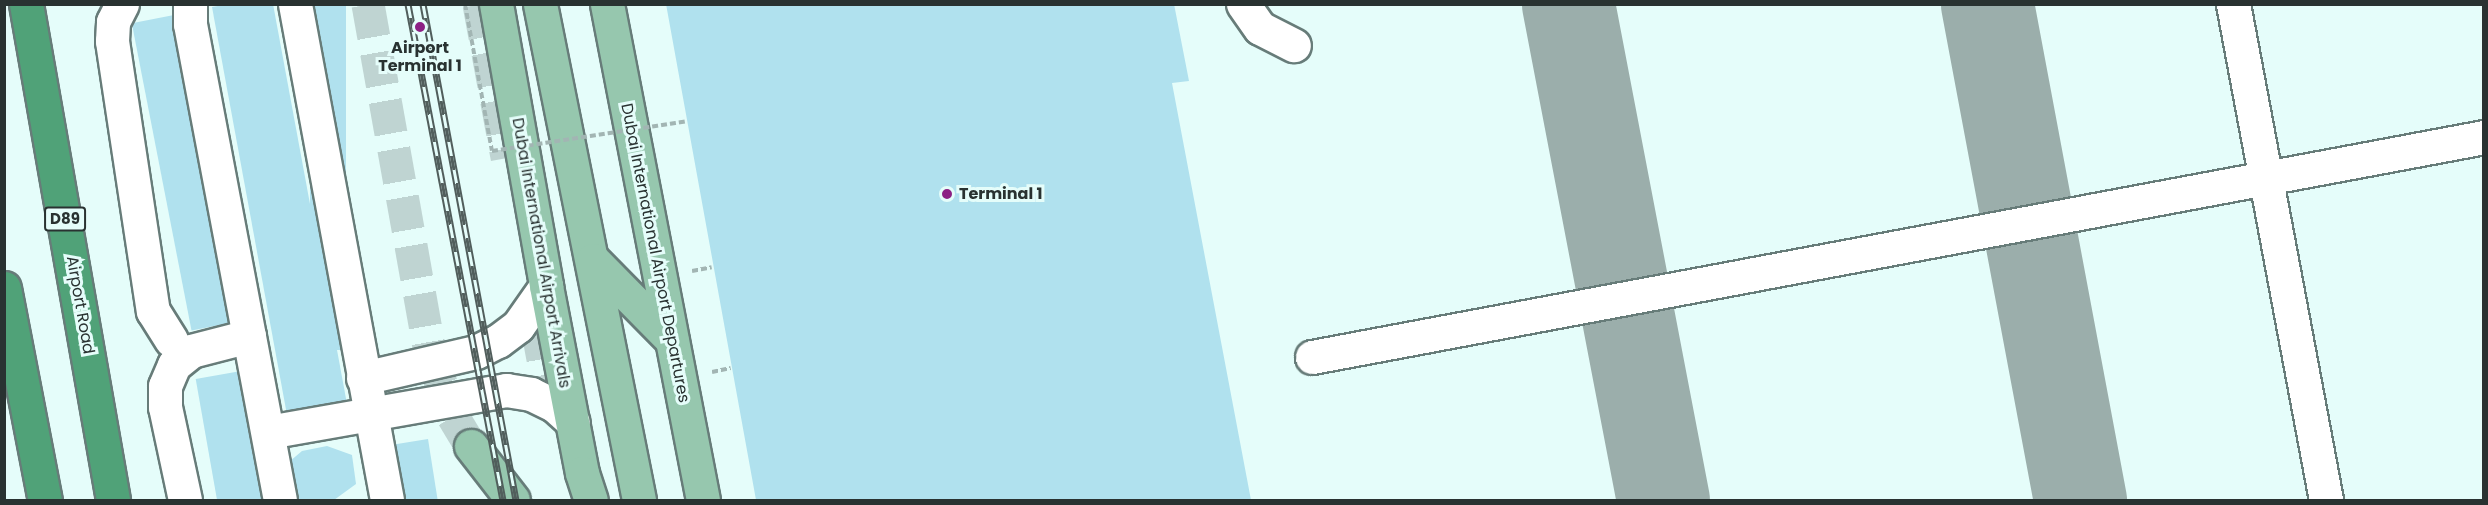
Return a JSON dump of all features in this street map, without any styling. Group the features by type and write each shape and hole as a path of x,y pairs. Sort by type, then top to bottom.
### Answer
{"highway":[{"name":"Airport Road","path":"26,4 76,277 112,501"},
{"path":"4,288 45,501"},
{"path":"100,434 136,501"}],"main road":[{"name":"Dubai International Airport Arrivals","path":"496,4 546,286 575,501"},
{"path":"540,4 639,501"},
{"name":"Dubai International Airport Departures","path":"607,4 703,501"},
{"path":"590,249 672,340"},
{"name":"Dubai International Airport Arrivals","path":"563,418 591,501"},
{"path":"471,446 513,501"}],"lane":[{"path":"122,4 113,22 112,41 153,311 171,340"},
{"path":"190,4 190,24 280,501"},
{"path":"295,4 387,501"},
{"path":"1243,4 1260,28 1294,45"},
{"path":"2233,4 2326,501"},
{"path":"1312,357 2484,137"},
{"path":"363,378 476,352 498,341 518,326 546,286"},
{"path":"185,501 165,407 165,386 174,365 191,351 249,336"},
{"path":"267,432 506,390 531,394 554,405 563,418"}],"path":[{"path":"465,4 492,151 687,121"}],"building":[{"path":"229,4 273,4 347,404 287,415 212,7"},
{"path":"310,4 346,4 346,350 310,350"},
{"name":"Terminal 1","path":"666,4 1174,4 1189,81 1172,83 1251,500 756,500"},
{"path":"174,15 234,322 192,330 132,23"},
{"path":"241,371 264,500 217,500 196,379"},
{"path":"428,439 438,500 401,500 392,445"},
{"path":"327,446 352,455 356,484 334,500 294,500 283,467 302,451"}],"taxiway":[{"path":"1568,4 1663,500"},
{"path":"1987,4 2080,500"}],"tunnel":[{"path":"368,4 430,353 453,416 471,446"},
{"path":"479,4 507,157"},
{"path":"537,326 553,413"}],"railway":[{"path":"408,4 503,500"},
{"path":"423,4 516,500"}],"place":[{"name":"Airport Terminal 1","path":"420,27"},
{"name":"Terminal 1","path":"947,194"}]}
